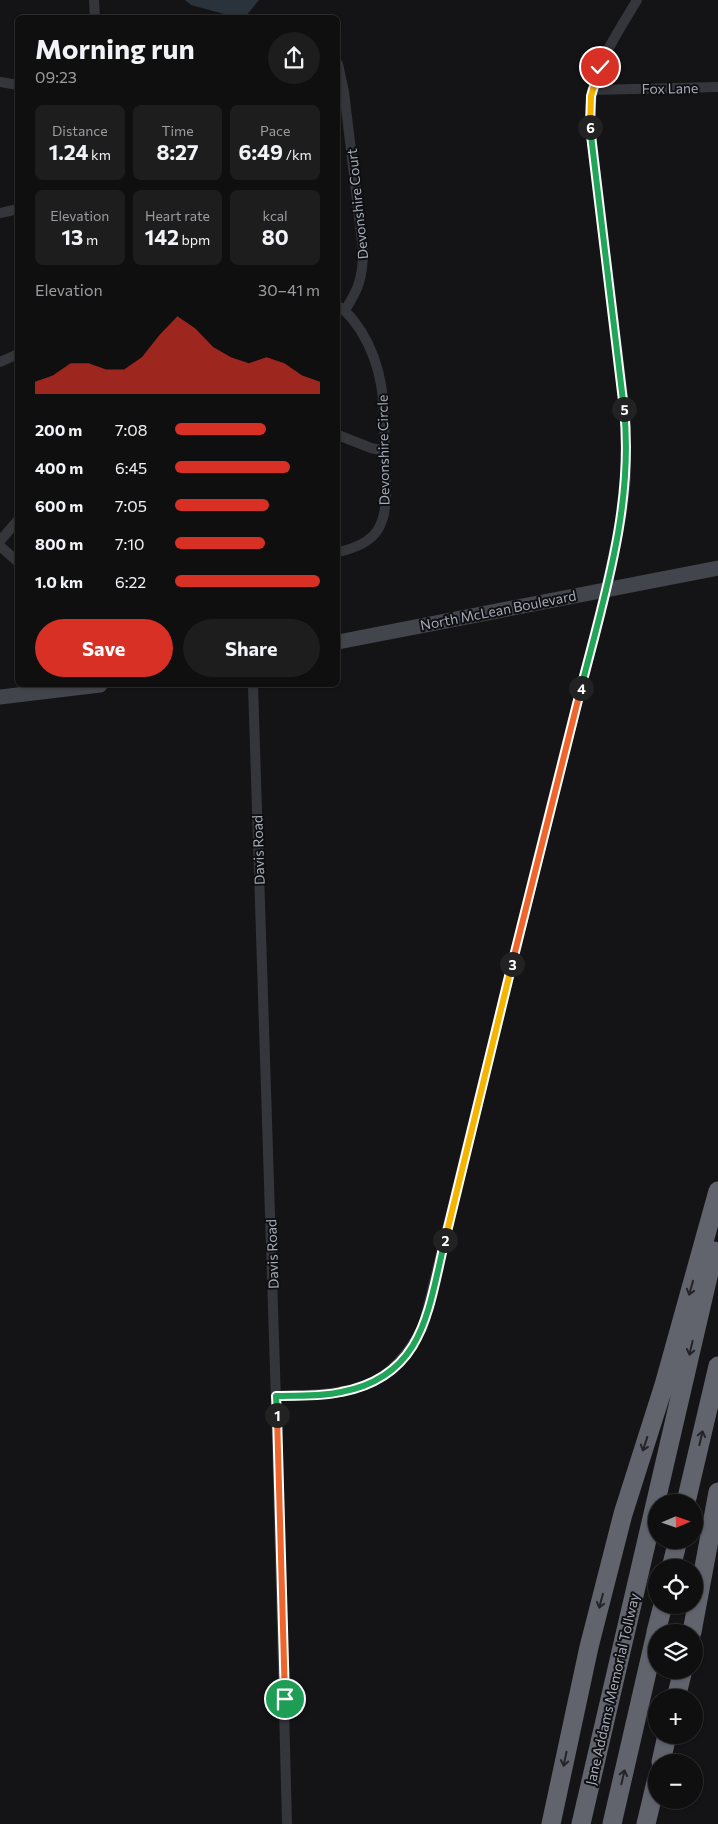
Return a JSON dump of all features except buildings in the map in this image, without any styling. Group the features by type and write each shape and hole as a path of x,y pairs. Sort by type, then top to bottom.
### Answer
{"highway":[{"path":"551,1824 588,1647 618,1533 664,1385 718,1191"},
{"name":"Jane Addams Memorial Tollway","path":"581,1824 718,1232"},
{"path":"688,1494 718,1366"},
{"path":"693,1624 718,1492"},
{"path":"612,1824 648,1668"},
{"path":"646,1824 650,1809"}],"main road":[{"name":"North McLean Boulevard","path":"340,642 718,568"},
{"path":"0,697 85,687"}],"street":[{"path":"94,0 95,15"},
{"path":"276,1396 339,1393 379,1380 404,1358 423,1327 606,590 622,513 626,478 626,421 591,134 590,107 592,90 605,55 637,0"},
{"name":"Devonshire Court","path":"340,73 344,92 363,250 361,281 353,297 341,308"},
{"path":"0,82 15,84"},
{"name":"Fox Lane","path":"592,90 718,87"},
{"path":"0,213 15,210"},
{"name":"Devonshire Circle","path":"340,551 362,544 378,529 383,514 385,497 384,403 378,370 364,336 354,321 341,308"},
{"path":"0,362 15,355"},
{"path":"340,436 371,448 385,451"},
{"path":"0,541 15,524"},
{"path":"0,546 15,559"},
{"name":"Davis Road","path":"253,687 276,1396 287,1824"}],"shaded area":[{"path":"185,0 259,0 247,15 228,15 191,5"}],"route":[{"path":"285,1699 276,1396 339,1393 379,1380 404,1358 423,1327 606,590 622,513 626,478 626,421 589,118 592,90 600,67"}]}
